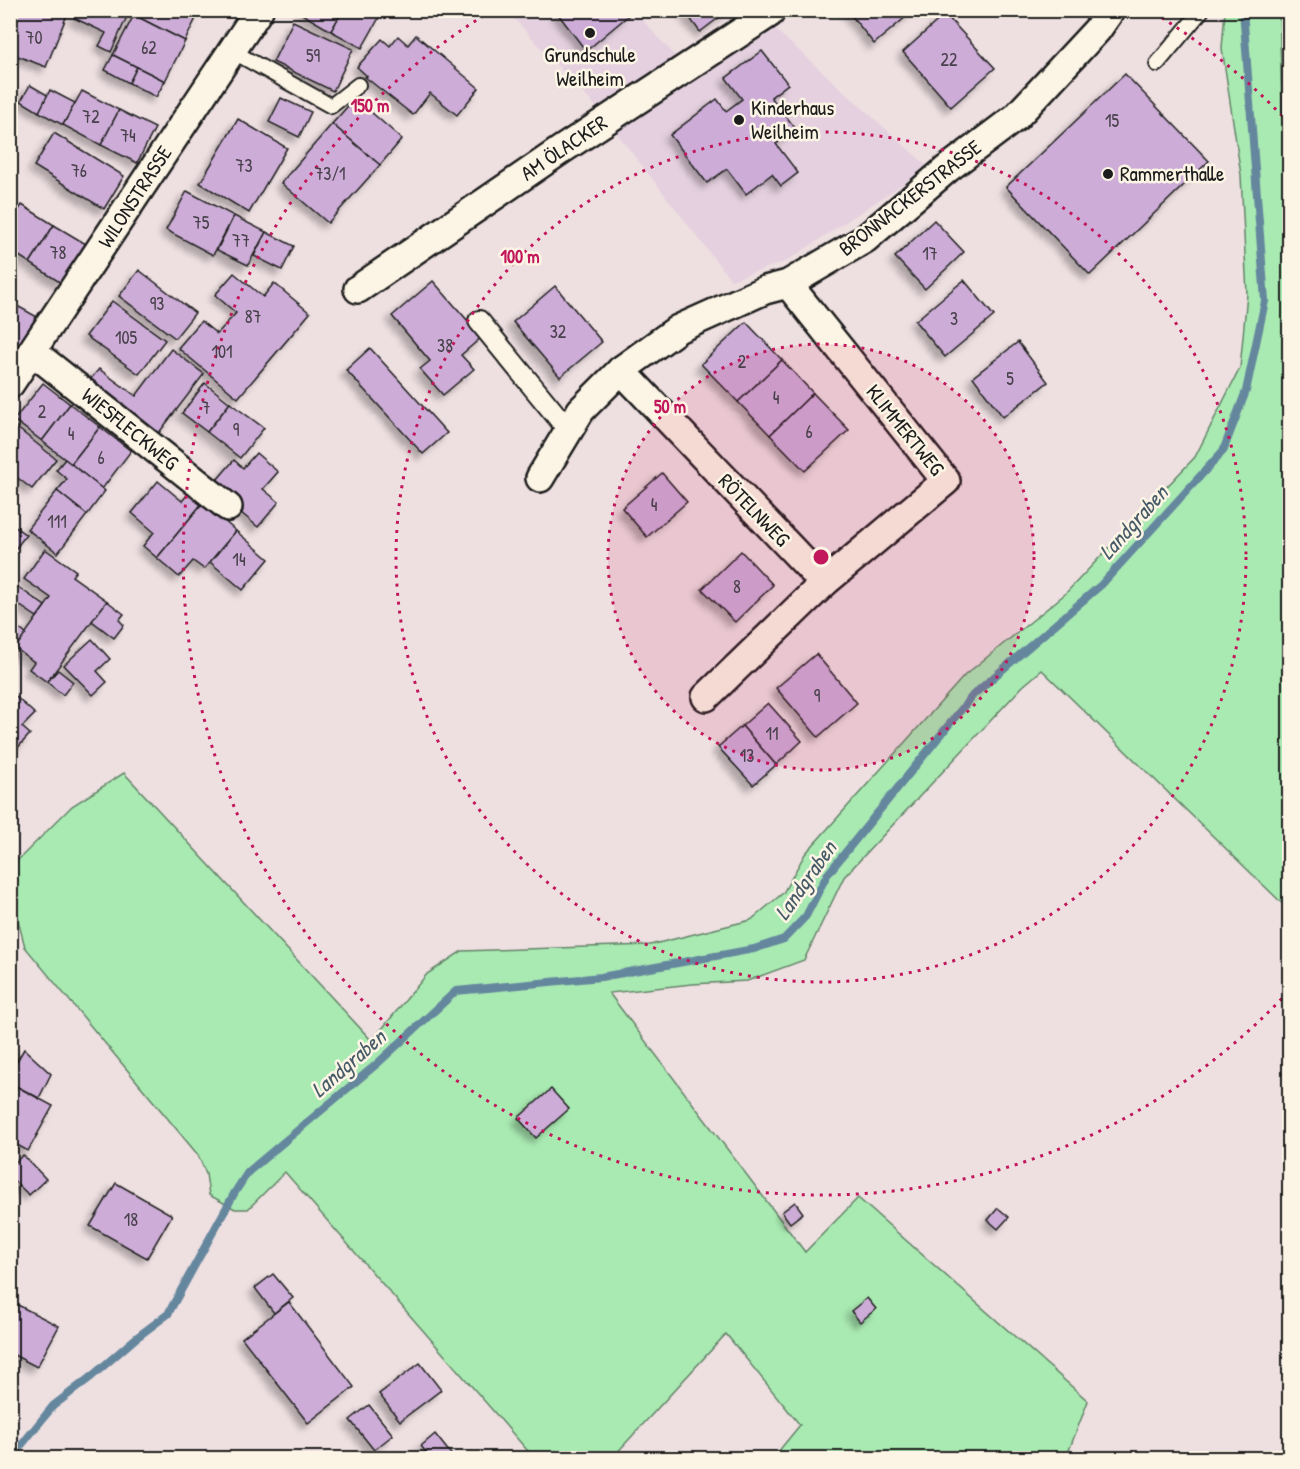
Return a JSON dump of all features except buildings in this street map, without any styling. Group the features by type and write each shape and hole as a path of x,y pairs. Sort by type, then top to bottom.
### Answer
{"street":[{"name":"AM ÖLACKER","path":"358,289 561,150 770,13 768,10"},
{"name":"BRONNACKERSTRASSE","path":"540,478 581,410 621,370 678,329 765,290 788,284 865,239 946,169 1016,117 1097,30 1111,10"},
{"name":"WILONSTRASSE","path":"10,384 231,51 253,12"},
{"name":"KLIMMERTWEG","path":"788,284 946,481 824,583"},
{"path":"479,321 569,431"},
{"name":"WIESFLECKWEG","path":"33,352 228,507"},
{"name":"RÖTELNWEG","path":"621,370 824,583"},
{"path":"706,697 824,583"}],"lane":[{"path":"1157,64 1202,10"},
{"path":"231,51 331,106 358,84"}],"shaded area":[{"path":"507,11 634,11 676,57 600,111"},
{"path":"768,23 928,167 787,261 731,280 612,127"}],"green space":[{"path":"1225,11 1279,11 1286,225 1290,261 1289,910 1042,670 1023,686 844,877 804,960 747,981 609,993 805,1252 858,1198 1088,1401 1066,1458 773,1458 800,1425 726,1334 612,1458 534,1458 285,1172 248,1209 235,1209 209,1195 206,1174 198,1155 25,947 11,894 10,868 72,806 124,773 372,1041 427,974 462,951 650,945 751,920 783,893 805,854 965,675 1065,594 1195,457 1240,368 1247,294 1241,175 1222,48"}],"waterway":[{"name":"Landgraben","path":"11,1458 53,1406 168,1314 248,1172 378,1063 456,991 601,977 754,949 784,939 806,916 827,875 973,695 1101,585 1223,451 1246,391 1265,301 1243,10"}],"place":[{"name":"Grundschule Weilheim","path":"590,33"},
{"name":"Kinderhaus Weilheim","path":"739,120"},
{"name":"Rammerthalle","path":"1108,174"}]}
